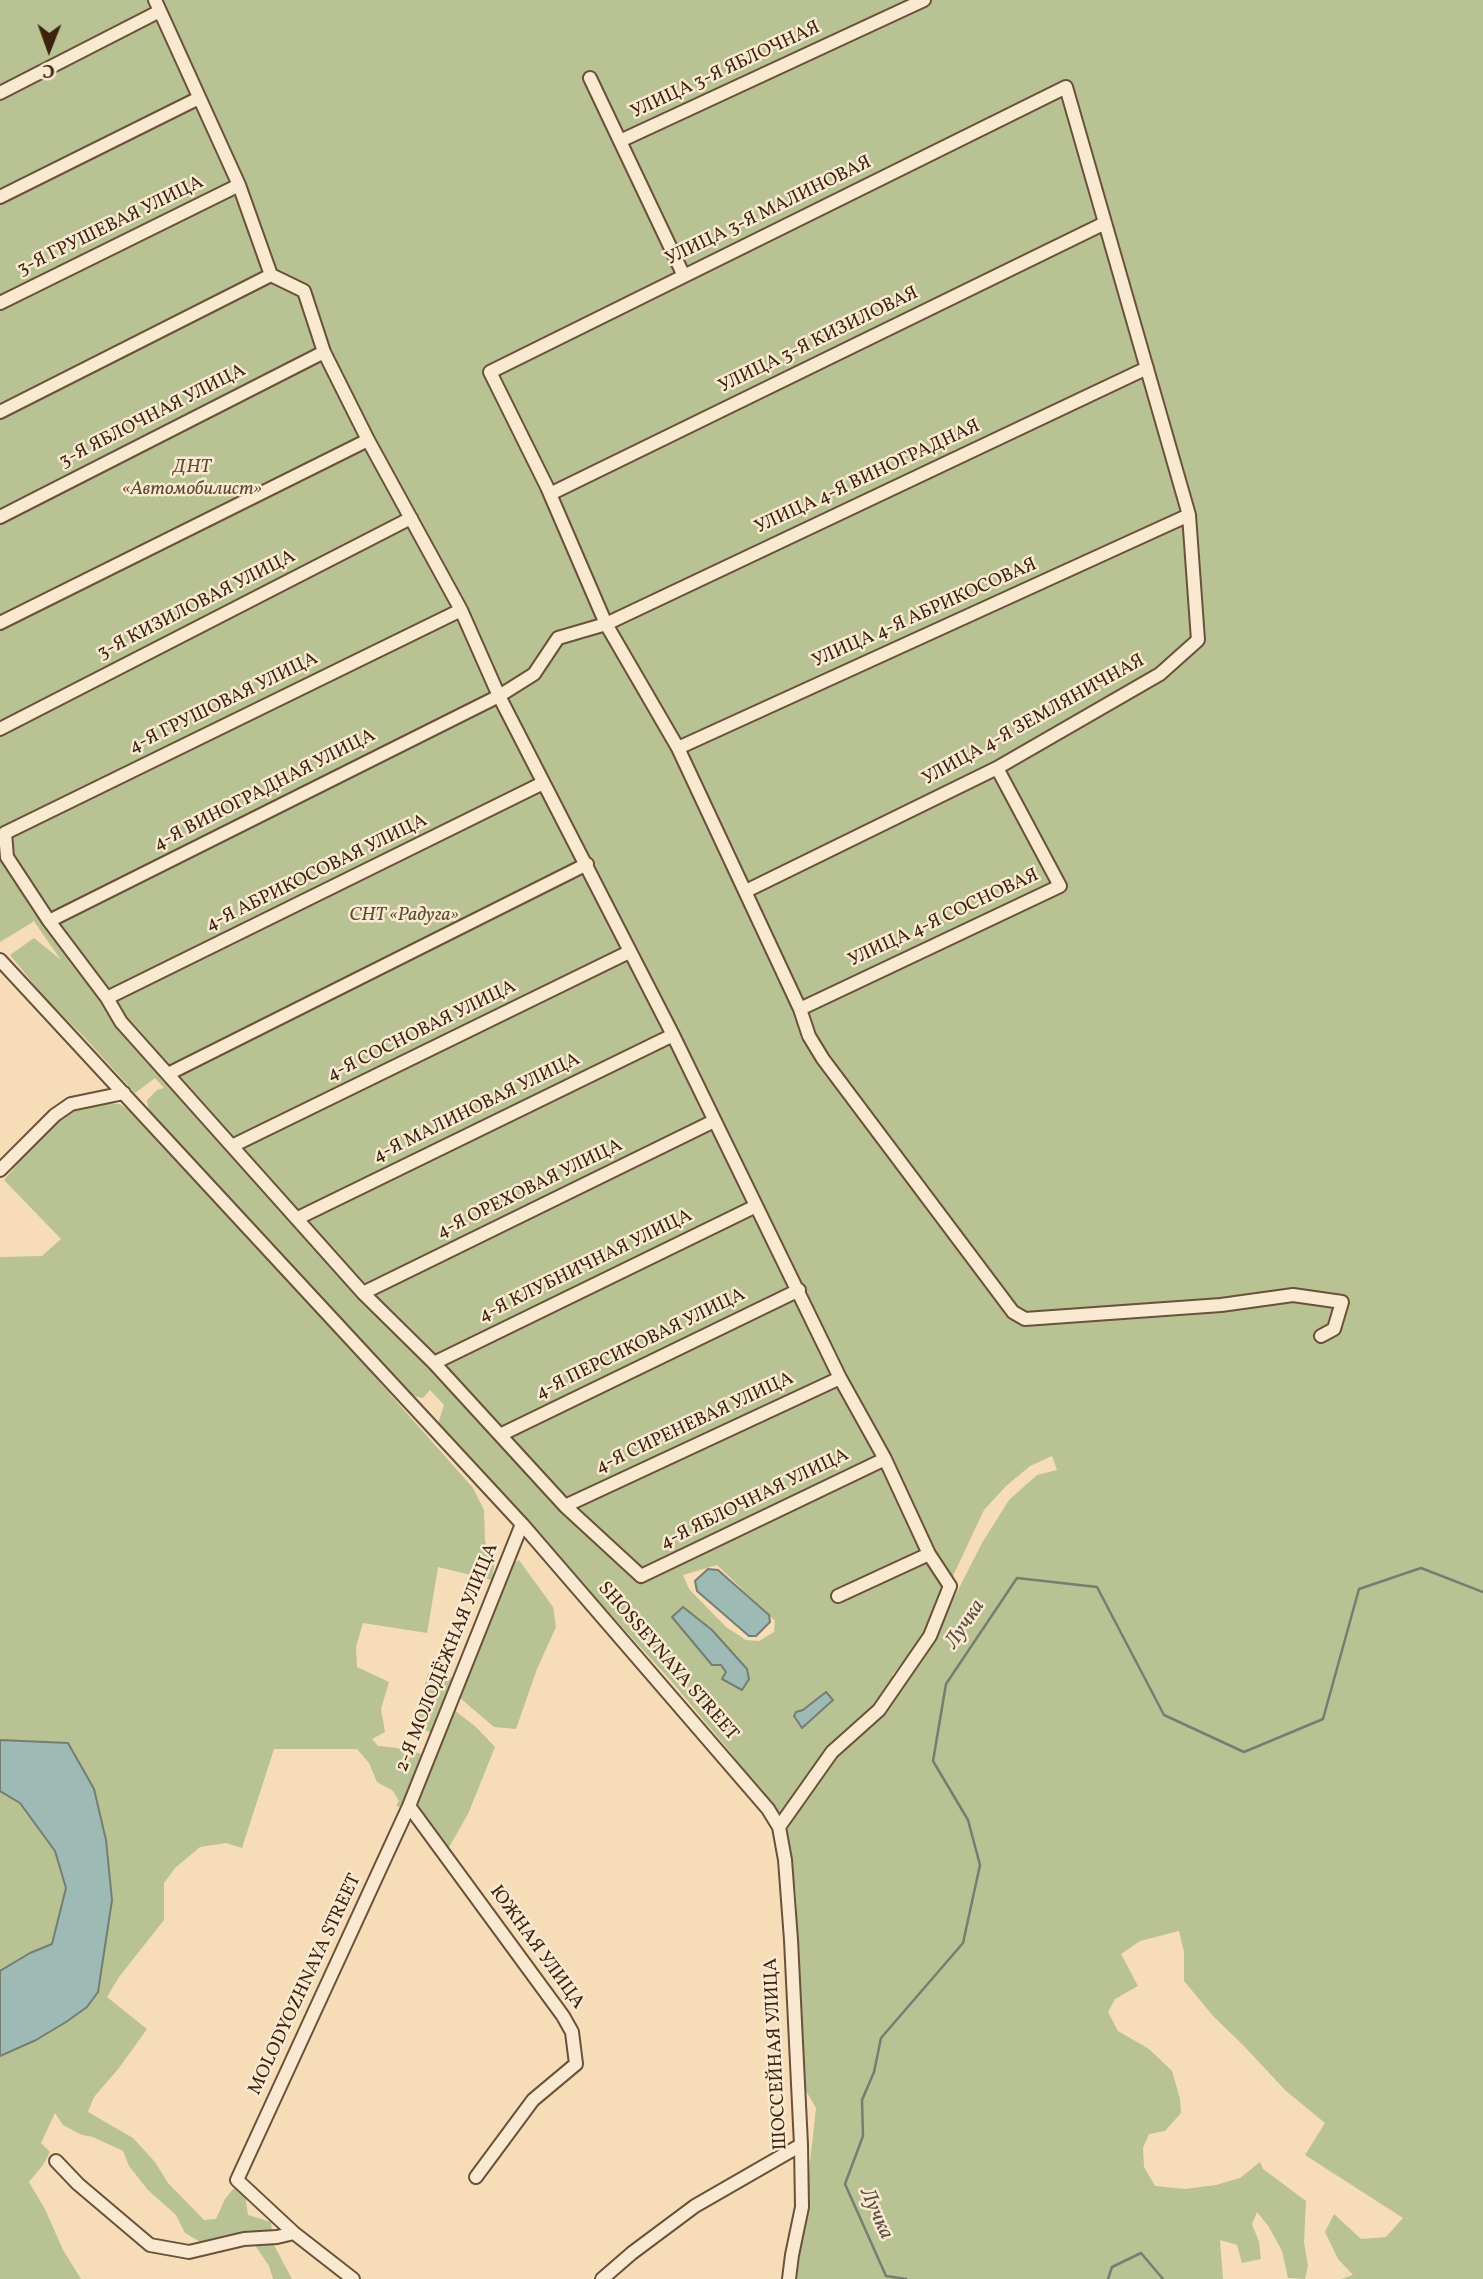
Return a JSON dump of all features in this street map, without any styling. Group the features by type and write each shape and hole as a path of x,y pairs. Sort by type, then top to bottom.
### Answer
{"street":[{"name":"УЛИЦА 3-Я ЯБЛОЧНАЯ","path":"620,141 924,0"},
{"path":"0,93 158,5 239,185 271,275 304,291 324,352 368,440 461,610 499,696 673,1035 840,1378 885,1459 929,1554 950,1586 930,1636 879,1710 832,1752 779,1827"},
{"path":"590,78 684,276"},
{"name":"УЛИЦА 4-Я ЗЕМЛЯНИЧНАЯ","path":"746,891 997,768 1160,674 1198,640 1189,515 1066,87"},
{"name":"УЛИЦА 3-Я МАЛИНОВАЯ","path":"550,494 489,372 1066,87"},
{"path":"0,197 199,98"},
{"name":"3-Я ГРУШЕВАЯ УЛИЦА","path":"0,303 239,185"},
{"name":"УЛИЦА 3-Я КИЗИЛОВАЯ","path":"550,494 1105,223"},
{"path":"0,412 271,275"},
{"name":"3-Я ЯБЛОЧНАЯ УЛИЦА","path":"0,517 324,352"},
{"name":"УЛИЦА 4-Я ВИНОГРАДНАЯ","path":"499,696 534,674 558,639 606,624 1147,368"},
{"path":"0,623 368,440"},
{"path":"550,494 606,624 678,748 800,1009 809,1036 823,1059 1013,1312 1025,1319 1221,1305 1293,1295 1342,1302 1334,1329 1321,1336"},
{"name":"УЛИЦА 4-Я АБРИКОСОВАЯ","path":"678,748 1189,515"},
{"name":"3-Я КИЗИЛОВАЯ УЛИЦА","path":"0,729 411,518"},
{"name":"4-Я ГРУШОВАЯ УЛИЦА","path":"49,921 7,857 5,834 461,610"},
{"name":"4-Я ВИНОГРАДНАЯ УЛИЦА","path":"49,921 499,696"},
{"name":"УЛИЦА 4-Я СОСНОВАЯ","path":"800,1009 1060,886 997,768"},
{"name":"4-Я АБРИКОСОВАЯ УЛИЦА","path":"107,998 543,783"},
{"path":"168,1074 587,864"},
{"path":"49,921 107,998 121,1022 363,1293 434,1363 565,1506"},
{"name":"4-Я СОСНОВАЯ УЛИЦА","path":"232,1146 629,952"},
{"path":"0,960 124,1093"},
{"name":"4-Я МАЛИНОВАЯ УЛИЦА","path":"298,1218 673,1035"},
{"path":"0,1170 55,1115 71,1104 124,1093"},
{"name":"SHOSSEYNAYA STREET","path":"124,1093 218,1198 522,1524 768,1809 779,1827"},
{"name":"4-Я ОРЕХОВАЯ УЛИЦА","path":"363,1293 714,1121"},
{"name":"4-Я КЛУБНИЧНАЯ УЛИЦА","path":"434,1363 756,1206"},
{"name":"4-Я ПЕРСИКОВАЯ УЛИЦА","path":"500,1435 799,1290"},
{"name":"4-Я СИРЕНЕВАЯ УЛИЦА","path":"565,1506 840,1378"},
{"name":"4-Я ЯБЛОЧНАЯ УЛИЦА","path":"565,1506 641,1576 885,1459"},
{"name":"2-Я МОЛОДЁЖНАЯ УЛИЦА","path":"409,1806 522,1524"},
{"path":"838,1596 929,1554"},
{"name":"ЮЖНАЯ УЛИЦА","path":"409,1806 572,2032 576,2064 533,2100 477,2177"},
{"name":"MOLODYOZHNAYA STREET","path":"294,2233 237,2180 409,1806"},
{"name":"ШОССЕЙНАЯ УЛИЦА","path":"779,1827 785,1860 791,1940 802,2145 802,2207 789,2279"},
{"path":"602,2279 695,2206 802,2145"},
{"path":"56,2161 78,2184 150,2245 189,2252 244,2239 294,2233 353,2279"}],"green space":[{"path":"0,0 1483,0 1483,2279 1341,2279 1353,2275 1338,2259 1325,2232 1334,2214 1361,2239 1386,2237 1403,2218 1305,2155 1325,2123 1286,2091 1214,2017 1184,1981 1184,1952 1179,1931 1140,1941 1121,1954 1138,1986 1115,1999 1108,2012 1118,2031 1149,2049 1172,2071 1180,2099 1181,2113 1165,2131 1149,2134 1143,2148 1144,2167 1155,2186 1185,2189 1216,2185 1240,2178 1260,2162 1263,2169 1306,2201 1304,2242 1308,2266 1305,2279 1288,2278 1282,2251 1257,2212 1252,2224 1259,2242 1261,2259 1242,2263 1237,2245 1220,2240 1223,2279 797,2279 816,2108 806,2091 796,1894 785,1831 793,1813 818,1775 910,1676 982,1543 1009,1500 1037,1475 1057,1470 1052,1456 1030,1466 1006,1486 984,1510 921,1644 892,1675 897,1678 870,1715 823,1760 777,1819 731,1753 672,1682 438,1424 444,1405 430,1390 423,1398 414,1396 149,1112 147,1100 157,1090 164,1088 155,1078 135,1093 44,997 10,955 34,938 61,960 33,920 0,942","holes":["717,1565 775,1621 774,1632 759,1641 746,1640 726,1627 689,1589 683,1575","683,1608 731,1653 747,1669 726,1672 721,1665 712,1665 672,1617"]},
{"path":"100,1103 120,1104 135,1115 321,1316 473,1488 484,1510 485,1541 494,1566 492,1580 438,1567 427,1633 363,1623 356,1647 357,1667 389,1682 381,1709 385,1732 372,1739 378,1746 422,1754 401,1807 396,1806 399,1801 393,1791 377,1782 369,1763 357,1749 274,1749 242,1848 226,1843 200,1847 175,1868 164,1883 164,1920 119,1977 107,1997 147,2029 94,2097 88,2112 133,2138 155,2162 168,2183 204,2220 216,2219 225,2199 234,2188 245,2194 248,2215 271,2222 272,2232 204,2244 185,2233 176,2215 148,2190 129,2166 123,2151 63,2125 55,2113 41,2143 50,2152 29,2182 45,2209 63,2250 81,2279 0,2279 0,2056 36,2040 87,2007 112,1900 106,1841 94,1789 68,1743 0,1740 0,1257 42,1256 61,1239 4,1180 51,1124 74,1109"},
{"path":"519,1560 553,1607 556,1627 537,1669 516,1729 494,1727 460,1698 512,1564"},
{"path":"428,1673 455,1678 433,1734 415,1725"},
{"path":"454,1710 476,1727 495,1747 468,1814 448,1849 414,1805"},
{"path":"0,1791 20,1803 55,1851 66,1888 52,1944 30,1953 0,1971"},
{"path":"273,2243 292,2279 273,2279 269,2266 255,2245"}],"water":[{"path":"708,1569 718,1570 769,1615 770,1622 756,1636 749,1636 697,1591 695,1581"},
{"path":"683,1607 712,1630 747,1669 749,1679 742,1690 722,1679 726,1672 721,1665 712,1665 672,1617"},
{"path":"826,1692 833,1700 802,1728 794,1716 796,1712 803,1710"},
{"path":"0,1740 68,1743 94,1789 106,1840 112,1900 98,1992 87,2007 66,2022 36,2040 0,2056 0,1971 30,1953 52,1944 66,1888 55,1851 20,1803 0,1791"}],"waterway":[{"name":"Лучка","path":"906,2279 886,2276 845,2184 863,2136 862,2100 874,2072 881,2038 963,1943 980,1865 968,1820 933,1761 946,1684 1017,1578 1097,1587 1164,1715 1244,1752 1323,1719 1359,1589 1421,1568 1483,1592"},
{"name":"Лучка","path":"1108,2279 1112,2267 1141,2253 1163,2279"}],"park label":[{"name":"ДНТ «Автомобилист»","path":"192,480"},
{"name":"СНТ «Радуга»","path":"404,917"}]}
